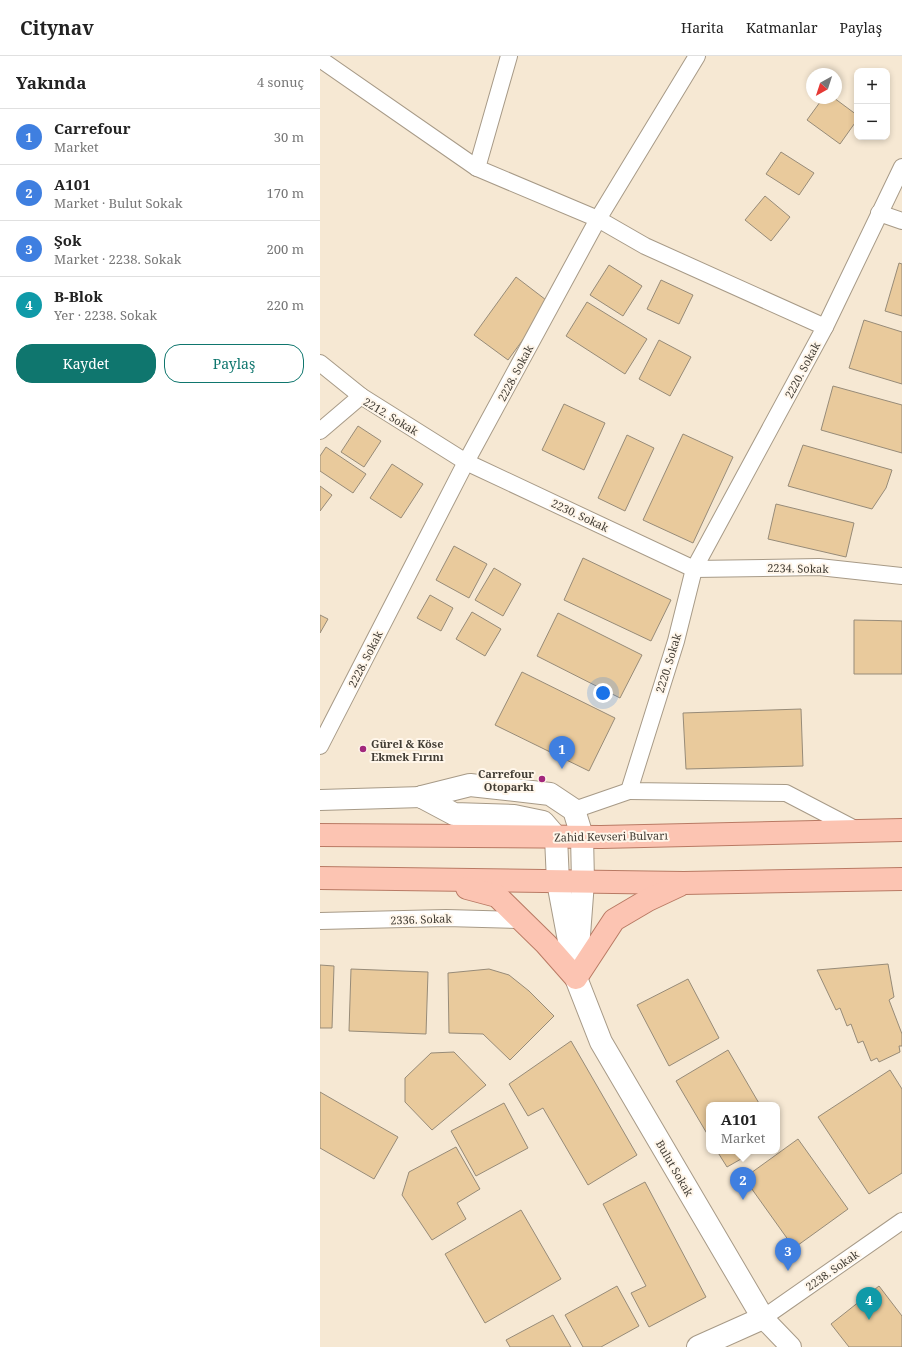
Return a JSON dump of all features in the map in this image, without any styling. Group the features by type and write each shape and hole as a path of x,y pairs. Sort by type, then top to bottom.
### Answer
{"main road":[{"path":"422,797 470,785 550,794 574,810 582,836 583,882 576,978"},
{"path":"422,797 454,814 514,816 544,822 556,837 558,882 576,978"},
{"name":"Zahid Kevseri Bulvarı","path":"320,836 556,837 902,830"},
{"path":"320,878 428,878 558,882 684,883 902,879"},
{"path":"428,878 497,896 546,944 576,978"},
{"path":"576,978 614,920 648,900 684,883"},
{"name":"Bulut Sokak","path":"576,978 601,1042 763,1318"},
{"path":"698,1347 763,1318"}],"street":[{"path":"477,168 509,56"},
{"name":"2228. Sokak","path":"320,746 466,462 598,219 697,56"},
{"path":"320,59 477,168 598,219 645,246 825,327"},
{"name":"2220. Sokak","path":"629,791 676,641 694,569 825,327 902,167"},
{"path":"879,213 902,221"},
{"path":"320,363 361,396"},
{"name":"2212. Sokak","path":"320,431 361,396 466,462"},
{"name":"2230. Sokak","path":"466,462 694,569"},
{"name":"2234. Sokak","path":"694,569 819,567 902,576"},
{"path":"574,810 629,791 786,793 859,831"},
{"path":"320,800 422,797"},
{"name":"2336. Sokak","path":"320,921 446,918 522,920"},
{"name":"2238. Sokak","path":"763,1318 902,1222"},
{"name":"Bulut Sokak","path":"763,1318 791,1347"}],"building":[{"path":"819,104 842,104 854,113 854,124 840,144 807,120"},
{"path":"781,152 814,173 799,195 766,174"},
{"path":"765,196 790,217 771,241 745,220"},
{"path":"899,263 902,264 902,316 885,311"},
{"path":"609,265 642,286 623,316 590,295"},
{"path":"516,277 550,303 508,360 474,335"},
{"path":"661,280 693,295 679,324 647,309"},
{"path":"587,302 647,339 625,374 566,336"},
{"path":"864,320 902,332 902,384 849,368"},
{"path":"659,340 691,357 670,396 639,379"},
{"path":"833,386 902,405 902,453 821,430"},
{"path":"564,404 605,423 584,470 542,450"},
{"path":"358,426 381,441 364,467 341,452"},
{"path":"683,434 733,457 693,543 643,520"},
{"path":"627,435 654,448 625,511 598,498"},
{"path":"803,445 892,470 886,488 872,509 788,486"},
{"path":"326,447 366,474 353,493 320,471 320,456"},
{"path":"392,464 423,484 401,518 370,498"},
{"path":"320,486 332,495 320,511"},
{"path":"776,504 854,523 846,557 768,539"},
{"path":"454,546 487,564 469,598 436,580"},
{"path":"583,558 671,600 651,641 564,600"},
{"path":"494,568 521,584 503,616 475,600"},
{"path":"430,595 453,608 441,631 417,618"},
{"path":"472,612 501,629 485,656 456,639"},
{"path":"558,613 642,655 620,698 537,656"},
{"path":"320,615 328,619 320,633"},
{"path":"854,620 902,621 902,674 854,674"},
{"path":"522,672 615,718 589,771 495,725"},
{"path":"801,709 803,766 686,769 683,713"},
{"path":"888,964 894,997 889,1000 902,1034 902,1046 899,1046 900,1052 879,1062 877,1058 871,1061 863,1041 858,1043 851,1024 847,1026 840,1008 836,1010 817,970"},
{"path":"320,965 334,966 332,1028 320,1028"},
{"path":"351,969 428,972 426,1034 349,1031"},
{"path":"489,969 509,975 529,991 554,1016 510,1060 483,1034 449,1033 448,973"},
{"path":"688,979 719,1038 669,1066 637,1005"},
{"path":"571,1041 637,1155 588,1185 543,1108 528,1116 509,1084"},
{"path":"728,1050 758,1102 706,1102 706,1132 676,1081"},
{"path":"454,1052 486,1085 432,1130 405,1102 405,1078 431,1053"},
{"path":"890,1070 902,1089 902,1173 869,1194 818,1117"},
{"path":"320,1092 398,1137 374,1179 320,1148"},
{"path":"504,1103 528,1148 476,1176 451,1131"},
{"path":"798,1139 848,1209 794,1248 744,1178 777,1154 780,1154 780,1152"},
{"path":"456,1147 480,1189 457,1203 466,1219 432,1240 402,1195 409,1172"},
{"path":"719,1154 750,1154 727,1167"},
{"path":"645,1182 706,1297 649,1327 631,1293 646,1286 603,1204"},
{"path":"521,1210 561,1279 485,1323 445,1254"},
{"path":"617,1286 639,1326 601,1347 583,1347 565,1315"},
{"path":"879,1286 902,1316 902,1347 849,1347 831,1324"},
{"path":"553,1315 571,1347 510,1347 506,1340"}],"place":[{"name":"Gürel & Köse Ekmek Fırını","path":"363,749"},
{"name":"Carrefour","path":"562,769"},
{"name":"Carrefour Otoparkı","path":"542,779"},
{"name":"A101","path":"743,1200"},
{"name":"Şok","path":"788,1271"},
{"name":"B-Blok","path":"869,1320"}]}
